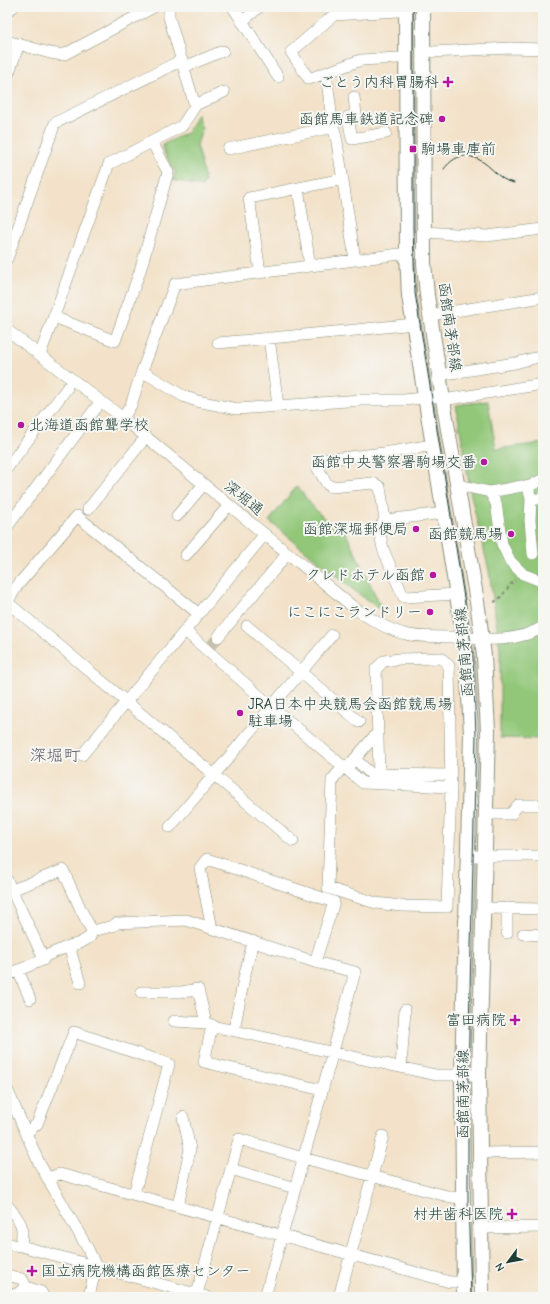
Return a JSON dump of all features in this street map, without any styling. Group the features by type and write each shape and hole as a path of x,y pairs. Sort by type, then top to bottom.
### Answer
{"main road":[{"name":"函館南茅部線","path":"423,7 424,263 439,375 478,608 482,640 488,731 479,1074 482,1297"},
{"name":"函館南茅部線","path":"402,9 409,296 467,658 471,734 462,1074 464,1297"}],"street":[{"path":"7,11 12,7"},
{"path":"7,41 62,55 154,7"},
{"path":"233,7 278,77"},
{"path":"242,22 259,7"},
{"path":"170,8 195,105"},
{"path":"398,58 361,60 309,79 291,52 334,15 402,9"},
{"path":"7,78 19,44"},
{"path":"432,52 510,48 543,49"},
{"path":"7,259 55,123 183,63 223,51"},
{"path":"326,73 332,120 337,142 355,260"},
{"path":"40,355 109,164 182,126 195,105 224,92"},
{"path":"352,139 348,117 356,115 354,97"},
{"path":"228,149 334,127"},
{"path":"337,142 386,133"},
{"path":"54,317 115,341 140,271 168,172 152,142"},
{"path":"260,272 249,198 343,179"},
{"path":"298,188 310,266"},
{"path":"424,232 487,236 543,228"},
{"path":"124,418 131,405 142,371 175,284 407,253"},
{"path":"430,315 543,297"},
{"path":"218,342 346,332 414,324"},
{"name":"深堀通","path":"7,330 124,418 357,609 382,625 406,634 482,640 519,638 535,632 543,627"},
{"path":"269,338 278,406"},
{"path":"439,375 515,363 543,356"},
{"path":"142,371 183,396 196,401 226,408 361,400 404,400 426,397 443,398 543,384"},
{"path":"7,468 67,388"},
{"path":"7,526 101,401"},
{"path":"88,509 141,443"},
{"path":"433,445 384,453 323,460 317,465 317,467 329,486 335,487 373,483 380,487 385,520 379,528 383,549 403,596 457,594"},
{"path":"458,485 490,492 522,486 528,487 543,479"},
{"path":"528,487 531,499 530,520 534,554"},
{"path":"177,516 199,490"},
{"path":"490,492 496,503 502,544 510,561 523,574 543,582"},
{"path":"531,499 543,499"},
{"path":"186,555 224,511"},
{"path":"385,520 444,513"},
{"path":"199,614 77,516 17,586 7,603 294,841"},
{"path":"82,755 265,534"},
{"path":"218,637 288,553"},
{"path":"247,626 359,722"},
{"path":"185,631 209,649 272,707 363,783 379,779 450,775"},
{"path":"170,828 332,635"},
{"path":"378,732 355,759 332,780 328,888 376,903 401,906 447,906 451,787 449,666 441,658 399,659 384,661 376,669 378,732 379,779"},
{"path":"355,759 379,779 451,787"},
{"path":"486,814 511,814 518,805 543,805"},
{"path":"468,856 543,856"},
{"path":"212,929 200,868 207,859 334,902 315,962"},
{"path":"7,975 42,960 43,957 80,943 90,937 92,931 63,870 12,890"},
{"path":"7,880 43,957"},
{"path":"483,908 543,909"},
{"path":"507,908 507,933"},
{"path":"92,931 113,926 117,923 186,920 315,962 355,972 265,1297"},
{"path":"523,934 543,935"},
{"path":"234,1030 253,941"},
{"path":"69,946 80,983"},
{"path":"18,970 30,999"},
{"path":"141,992 182,992 198,989 209,1025 204,1062 322,1090"},
{"path":"401,1067 405,1010"},
{"path":"174,1020 234,1030 436,1075 479,1074"},
{"path":"26,1133 37,1124 74,1032 169,1064 134,1194"},
{"path":"7,1090 39,1163 88,1249 96,1267 88,1297"},
{"path":"178,1206 190,1149 183,1117"},
{"path":"339,1297 383,1136"},
{"path":"7,1244 21,1246 202,1296 218,1217 239,1139 303,1158 451,1197 462,1198"},
{"path":"480,1154 543,1152"},
{"path":"231,1169 295,1188"},
{"path":"48,1178 60,1174 450,1282 464,1282"},
{"path":"7,1205 22,1224 23,1231 21,1246"},
{"path":"480,1228 543,1227"},
{"path":"7,1275 22,1279 26,1287 41,1292 44,1297"},
{"path":"7,1295 17,1294 26,1287"}],"path":[{"path":"494,602 499,600 508,586 515,580"}],"green space":[{"path":"197,114 202,129 197,145 205,180 202,187 173,180 175,172 162,149 164,144 188,132"},
{"name":"函館競馬場","path":"488,401 496,449 543,443 543,739 500,738 500,649 489,571 471,496 456,405"},
{"path":"297,486 313,507 336,530 345,531 383,611 351,588 269,521"}],"tunnel":[{"path":"211,646 218,637"}],"tram line":[{"path":"413,7 413,228 415,293 473,658 476,735 468,1075 468,1198 471,1297"},
{"path":"444,169 454,159 461,156 468,156 482,161 502,178 514,183"}],"place":[{"name":"ごとう内科胃腸科","path":"448,82"},
{"name":"函館馬車鉄道記念碑","path":"442,119"},
{"name":"駒場車庫前","path":"413,149"},
{"name":"北海道函館聾学校","path":"21,425"},
{"name":"函館中央警察署駒場交番","path":"484,462"},
{"name":"函館深堀郵便局","path":"416,529"},
{"name":"函館競馬場","path":"511,534"},
{"name":"クレドホテル函館","path":"433,575"},
{"name":"にこにこランドリー","path":"430,612"},
{"name":"JRA日本中央競馬会函館競馬場 駐車場","path":"240,713"},
{"name":"富田病院","path":"515,1020"},
{"name":"村井歯科医院","path":"512,1214"},
{"name":"国立病院機構函館医療センター","path":"32,1271"}],"district":[{"name":"深堀町","path":"55,755"}]}
